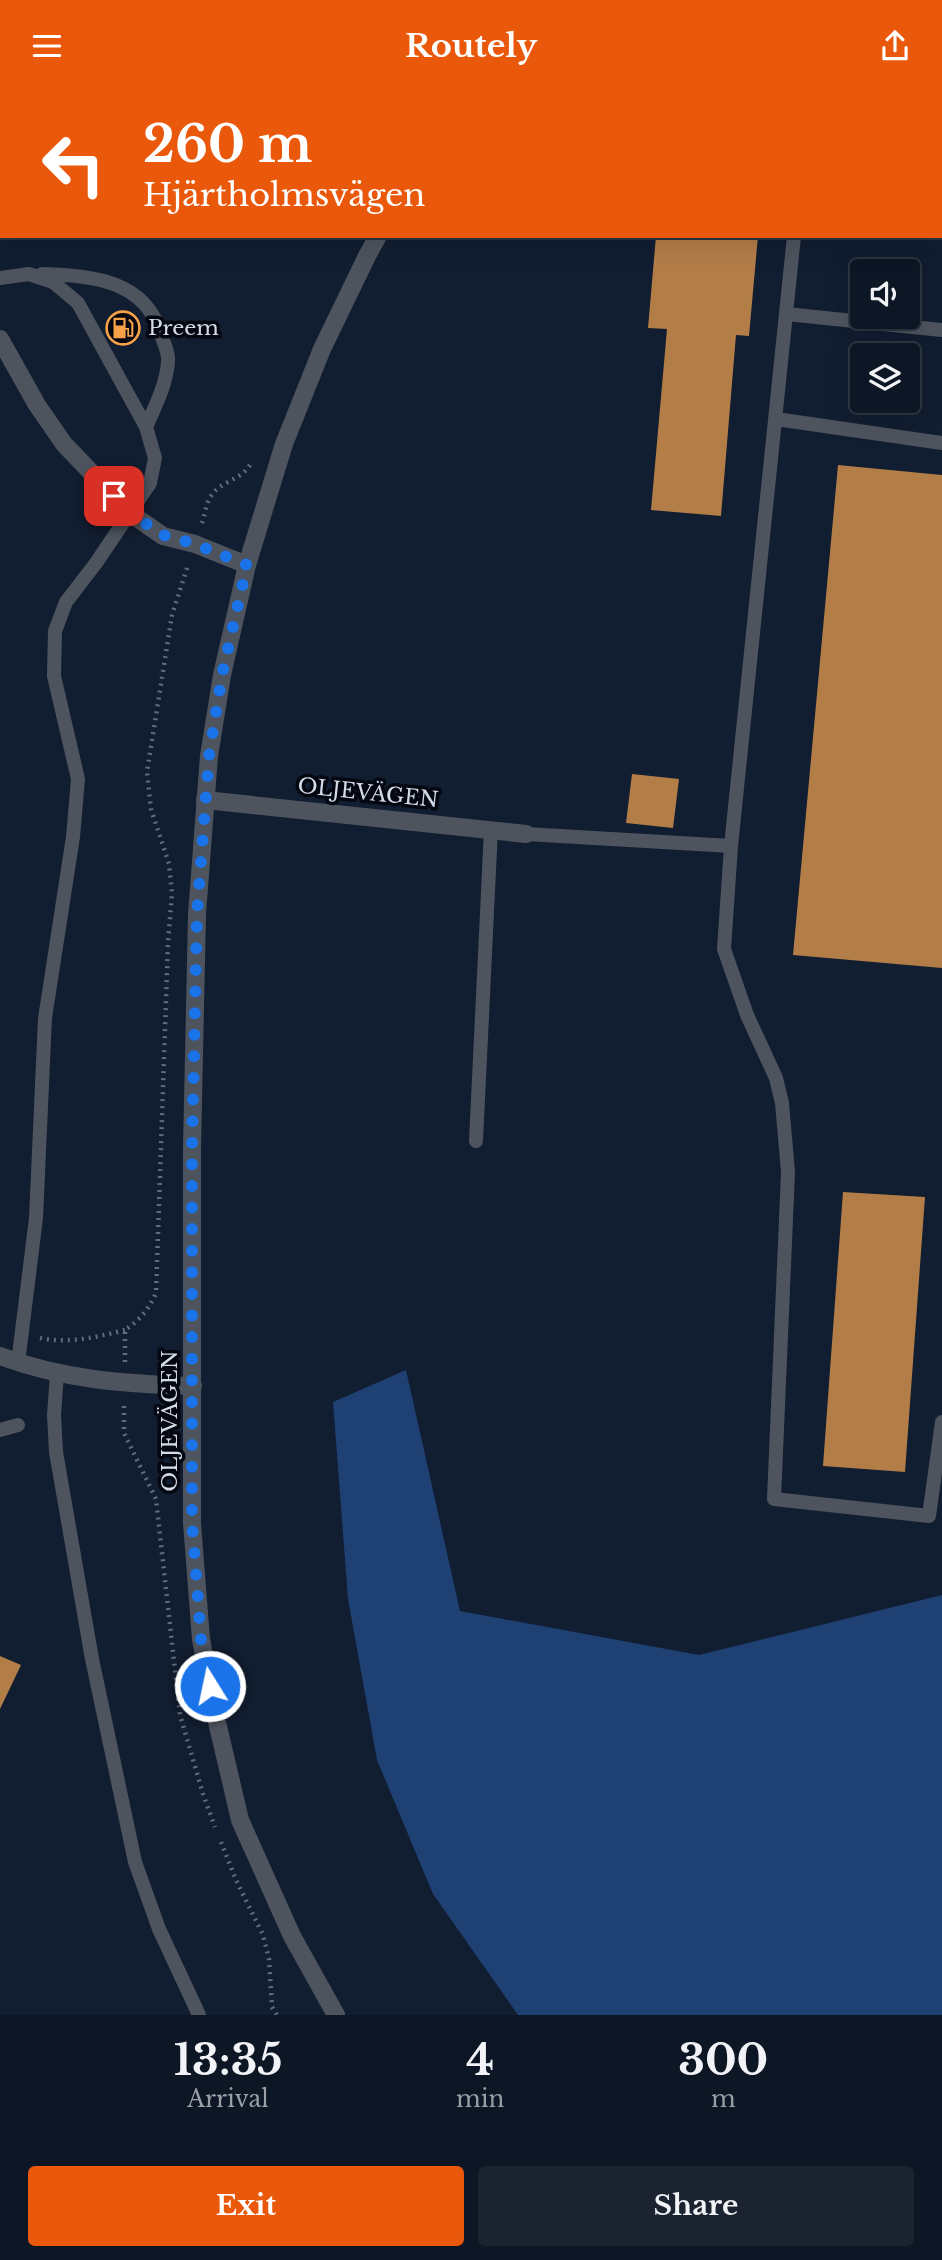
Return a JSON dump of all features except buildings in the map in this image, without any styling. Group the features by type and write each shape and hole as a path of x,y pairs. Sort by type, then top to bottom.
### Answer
{"street":[{"name":"OLJEVÄGEN","path":"336,2015 292,1936 240,1820 201,1639 192,1523 193,1120 197,914 209,756 222,675 247,565 285,444 322,349 377,238"},
{"path":"0,338 37,405 64,444 130,513 163,535 195,544 247,565"},
{"name":"OLJEVÄGEN","path":"205,800 526,834"},
{"path":"0,1356 57,1374 124,1384 193,1386"}],"lane":[{"path":"794,238 731,846 724,949 747,1015 776,1078 782,1103 788,1172 774,1499 929,1516 942,1422"},
{"path":"0,278 29,274 103,279 141,299 158,321 169,360 159,399 146,427"},
{"path":"18,1363 36,1218 46,1018 73,837 78,779 54,676 55,631 66,602 150,482 155,458 146,427 78,303 53,282 29,274"},
{"path":"786,314 942,330"},
{"path":"776,419 942,443"},
{"path":"476,1141 491,829"},
{"path":"526,834 731,846"},
{"path":"57,1374 54,1415 56,1452 92,1659 135,1862 159,1929 199,2015"},
{"path":"0,1430 18,1425"}],"path":[{"path":"22,1334 56,1341 95,1337 125,1330"}],"shaded area":[{"path":"406,1370 460,1611 699,1655 942,1595 942,2015 518,2015 433,1894 377,1760 348,1599 333,1402"}],"place":[{"name":"Preem","path":"123,328"}],"route":[{"path":"114,496 130,513 163,535 195,544 247,565 222,675 209,756 197,914 192,1148 192,1523 201,1639 210,1686"}]}
